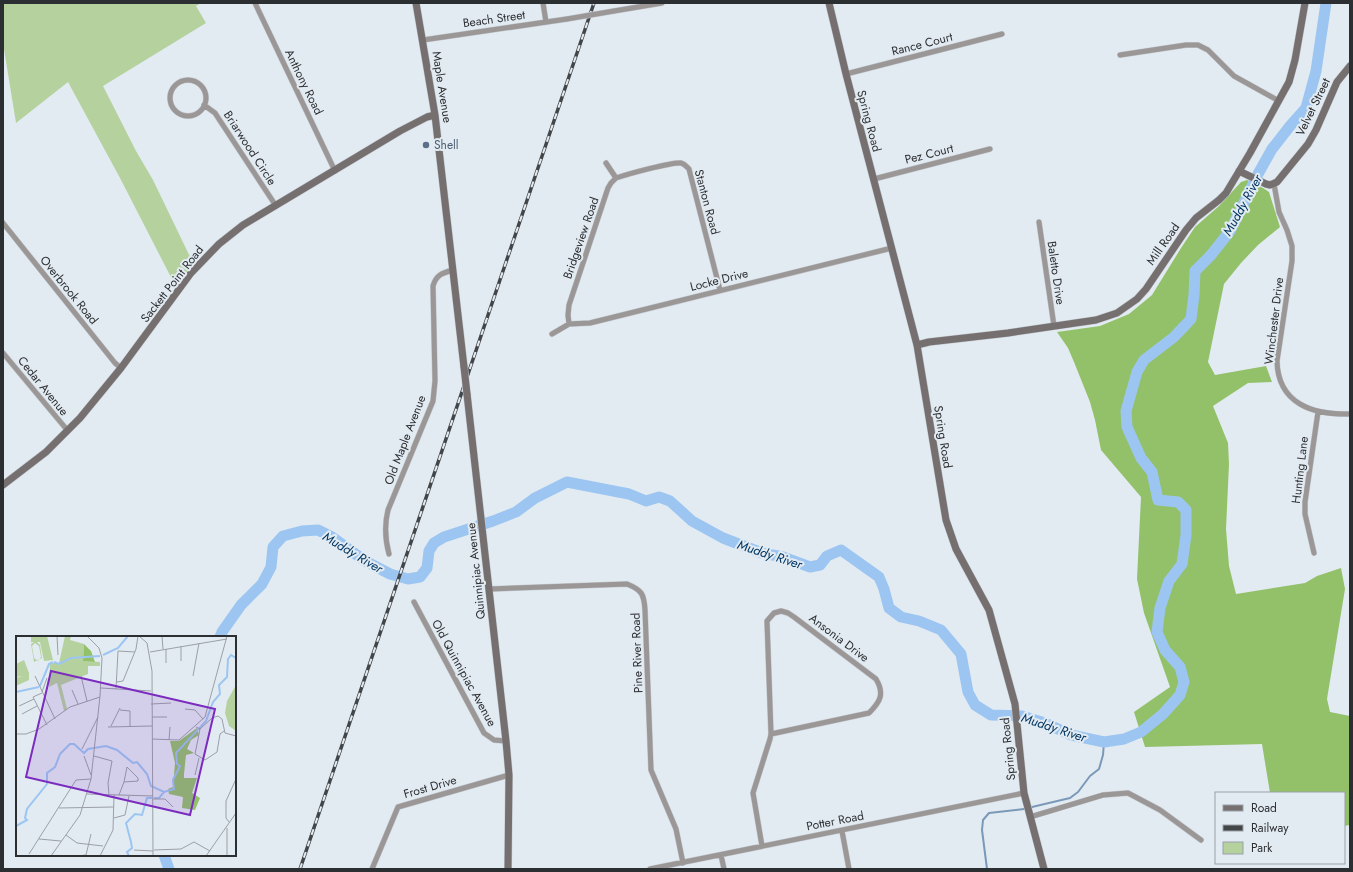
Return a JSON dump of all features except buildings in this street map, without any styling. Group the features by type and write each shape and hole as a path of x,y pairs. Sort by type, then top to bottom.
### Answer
{"street":[{"name":"Anthony Road","path":"254,3 335,170"},
{"name":"Maple Avenue","path":"416,3 435,115 453,270"},
{"path":"543,3 546,22"},
{"name":"Beach Street","path":"423,40 567,19 662,3"},
{"name":"Spring Road","path":"830,3 846,74 917,345 946,520 956,549 989,610 1015,710 1024,793 1044,869"},
{"name":"Mill Road","path":"917,345 929,342 986,336 1104,318 1117,313 1138,298 1146,289 1186,230 1196,218 1219,200 1239,172 1288,82 1293,68 1305,3"},
{"name":"Rance Court","path":"846,74 1002,34"},
{"path":"1120,55 1186,45 1198,45 1208,50 1234,76 1279,101"},
{"name":"Velvet Street","path":"1274,184 1280,179 1308,144 1316,130 1337,82 1350,66"},
{"path":"188,81 194,82 202,88 205,94 206,99 204,105 197,114 185,116 179,114 171,105 170,93 177,84 188,81"},
{"name":"Briarwood Circle","path":"204,105 215,113 276,206"},
{"name":"Sackett Point Road","path":"3,485 46,452 68,431 121,368 180,288 207,255 228,235 400,131 427,117 435,115"},
{"name":"Pez Court","path":"874,179 990,149"},
{"path":"606,163 616,178"},
{"name":"Stanton Road","path":"616,178 670,164 684,164 689,169 720,290"},
{"path":"1239,172 1261,182 1270,185 1274,184"},
{"name":"Bridgeview Road","path":"569,324 569,305 608,188 616,178"},
{"name":"Winchester Drive","path":"1274,184 1279,212 1292,246 1292,261 1277,361 1277,372 1288,394 1297,403 1318,412 1350,414"},
{"name":"Baletto Drive","path":"1039,222 1054,326"},
{"name":"Overbrook Road","path":"3,223 115,363 121,368"},
{"name":"Locke Drive","path":"552,334 569,324 590,323 892,248"},
{"name":"Quinnipiac Avenue","path":"453,270 506,741 509,775 508,869"},
{"name":"Old Maple Avenue","path":"389,554 385,537 388,510 433,401 435,381 433,286 438,276 453,270"},
{"name":"Cedar Avenue","path":"3,353 68,431"},
{"name":"Hunting Lane","path":"1314,553 1305,514 1305,502 1318,412"},
{"name":"Pine River Road","path":"490,589 627,584 636,588 643,594 645,610 651,770 676,829 683,863"},
{"name":"Old Quinnipiac Avenue","path":"414,602 484,733 494,740 506,741"},
{"name":"Ansonia Drive","path":"762,846 753,793 771,734 767,621 774,613 781,612 788,613 794,617 876,679 880,685 881,693 879,703 869,713 771,734"},
{"name":"Frost Drive","path":"372,869 398,807 509,775"},
{"name":"Potter Road","path":"650,869 1024,793"},
{"path":"1030,817 1103,795 1128,793 1160,810 1201,840"},
{"path":"842,831 849,869"},
{"path":"721,854 724,869"}],"green space":[{"path":"3,3 201,3 196,6 206,23 103,86 136,151 153,180 193,263 176,287 120,178 68,82 16,123 3,43"},
{"path":"1247,180 1269,192 1280,227 1258,245 1224,284 1208,362 1215,375 1266,366 1272,382 1248,383 1213,406 1228,443 1229,464 1226,529 1229,566 1236,594 1305,583 1317,576 1341,568 1345,589 1327,699 1330,712 1350,716 1350,825 1345,826 1345,792 1270,792 1262,744 1145,747 1134,712 1170,687 1144,613 1137,579 1141,497 1101,450 1090,402 1068,348 1057,332 1100,326 1129,314 1152,295 1195,227 1219,206 1241,182"}],"waterway":[{"name":"Muddy River","path":"220,636 241,605 262,584 271,567 273,547 283,536 302,531 318,530 332,537 365,561 390,574 408,579 420,577 427,568 429,551 434,543 444,537 516,512 535,498 567,482 629,494 646,501 659,497 670,501 692,521 723,538 762,553 783,557 810,567 820,565 827,556 841,550 879,577 889,608 901,617 919,621 941,630 961,654 968,692 975,705 991,715 1022,716 1045,723 1071,735 1104,742 1124,739 1141,732 1163,714 1180,695 1184,682 1180,667 1165,650 1157,632 1160,608 1169,581 1182,564 1186,535 1186,510 1178,502 1158,500 1152,472 1141,458 1127,427 1126,411 1137,372 1144,360 1174,337 1191,319 1195,271 1211,255 1230,231 1272,149 1306,108 1316,71 1326,3"},
{"path":"1032,807 1070,798 1078,792 1090,776 1099,769 1103,755 1104,742"},
{"path":"987,869 982,830 983,820 989,813 1024,809"},
{"name":"Muddy River","path":"164,856 169,869"}],"railway":[{"path":"300,869 594,3"}],"place":[{"name":"Shell","path":"426,145"}]}
